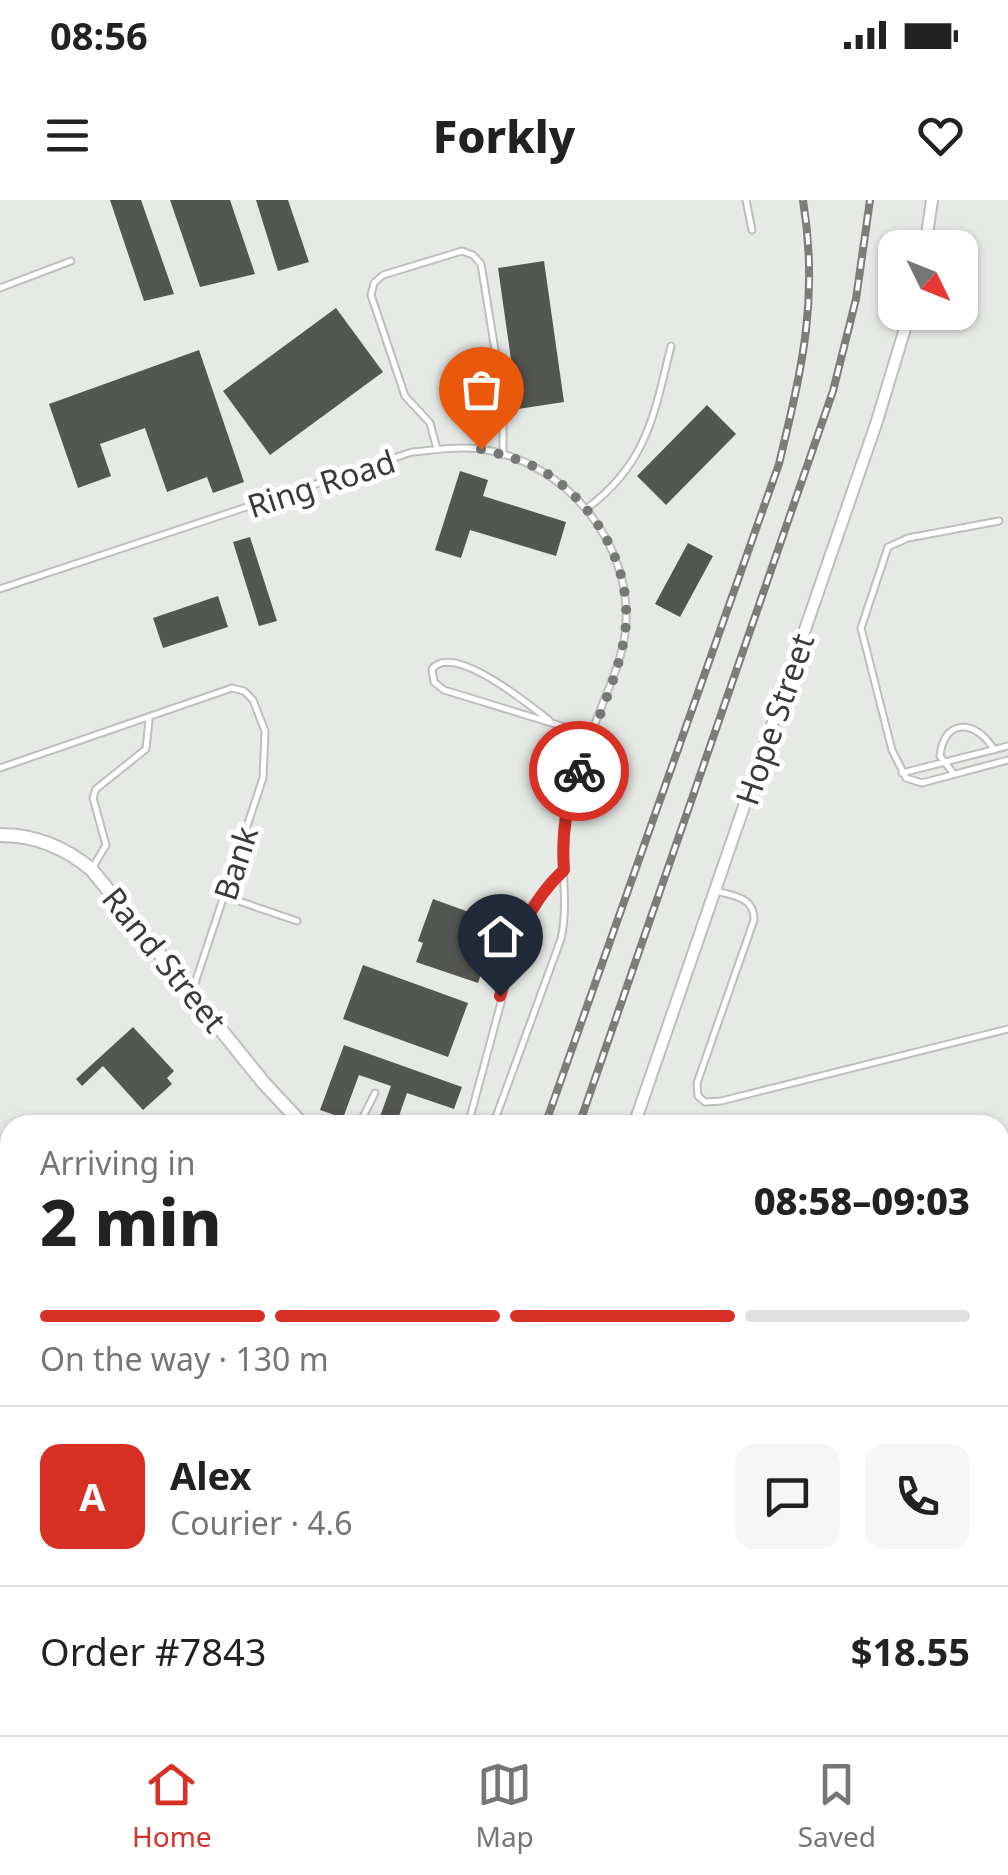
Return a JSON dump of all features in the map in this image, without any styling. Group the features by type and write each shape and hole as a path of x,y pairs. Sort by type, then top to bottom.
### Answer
{"street":[{"path":"928,230 932,200"},
{"name":"Hope Street","path":"637,1115 877,421 905,330"},
{"name":"Rand Street","path":"0,834 52,844 92,870 294,1115"}],"lane":[{"path":"746,200 752,230"},
{"path":"437,449 430,424 404,396 372,295 374,283 383,275 462,251 482,264 505,414 502,455"},
{"path":"0,288 72,262"},
{"path":"586,509 623,478 650,428 672,346"},
{"name":"Ring Road","path":"0,589 412,452 481,449 502,455 547,474 586,509 610,545 626,604 624,638 564,815 561,836 566,918 561,939 498,1115"},
{"path":"999,521 908,538 888,547 861,628 880,712 902,773 916,783 1008,760"},
{"path":"549,720 502,684 466,668 446,660 432,669 434,682 444,690 591,735"},
{"name":"Bank","path":"150,718 232,688 244,691 253,700 265,731 263,778 192,992"},
{"path":"0,768 150,718 146,749 96,790 93,798 106,845 92,870"},
{"path":"954,774 943,763 941,745 947,735 961,726 984,734 994,750"},
{"path":"902,773 1008,746"},
{"path":"470,1115 521,928 532,905 564,870"},
{"path":"714,890 748,900 754,920 697,1083 698,1096 705,1102 1008,1029"},
{"path":"224,896 297,921"},
{"path":"364,1115 375,1093"}],"building":[{"path":"110,200 141,200 174,294 144,301"},
{"path":"170,200 230,200 255,274 200,287"},
{"path":"256,200 288,200 309,262 278,271"},
{"path":"544,261 564,402 518,409 498,268"},
{"path":"336,308 383,372 270,455 223,391"},
{"path":"199,350 244,482 213,493 207,477 167,492 145,428 100,444 111,476 78,488 49,404"},
{"path":"707,405 736,434 666,505 637,476"},
{"path":"460,471 488,480 483,496 566,522 556,556 470,530 461,558 435,550"},
{"path":"250,537 277,621 259,626 233,542"},
{"path":"688,543 713,556 680,617 655,604"},
{"path":"218,596 228,627 163,648 153,618"},
{"path":"433,899 499,923 478,983 416,962 423,943 418,941"},
{"path":"363,965 468,1003 448,1057 343,1019"},
{"path":"133,1027 174,1071 167,1078 172,1084 143,1110 103,1066 82,1086 76,1079"},
{"path":"344,1045 462,1087 454,1109 407,1093 399,1115 381,1115 391,1086 359,1075 344,1115 320,1110"}],"railway":[{"path":"549,1115 779,464 801,364 809,302 803,200"},
{"path":"582,1115 833,391 856,299 870,200"}],"way so far":[{"path":"481,449 518,459 547,474 577,498 610,545 620,576 626,604 624,638 579,771"}],"route":[{"path":"500,996 532,905 564,870 564,815 579,771"}]}
